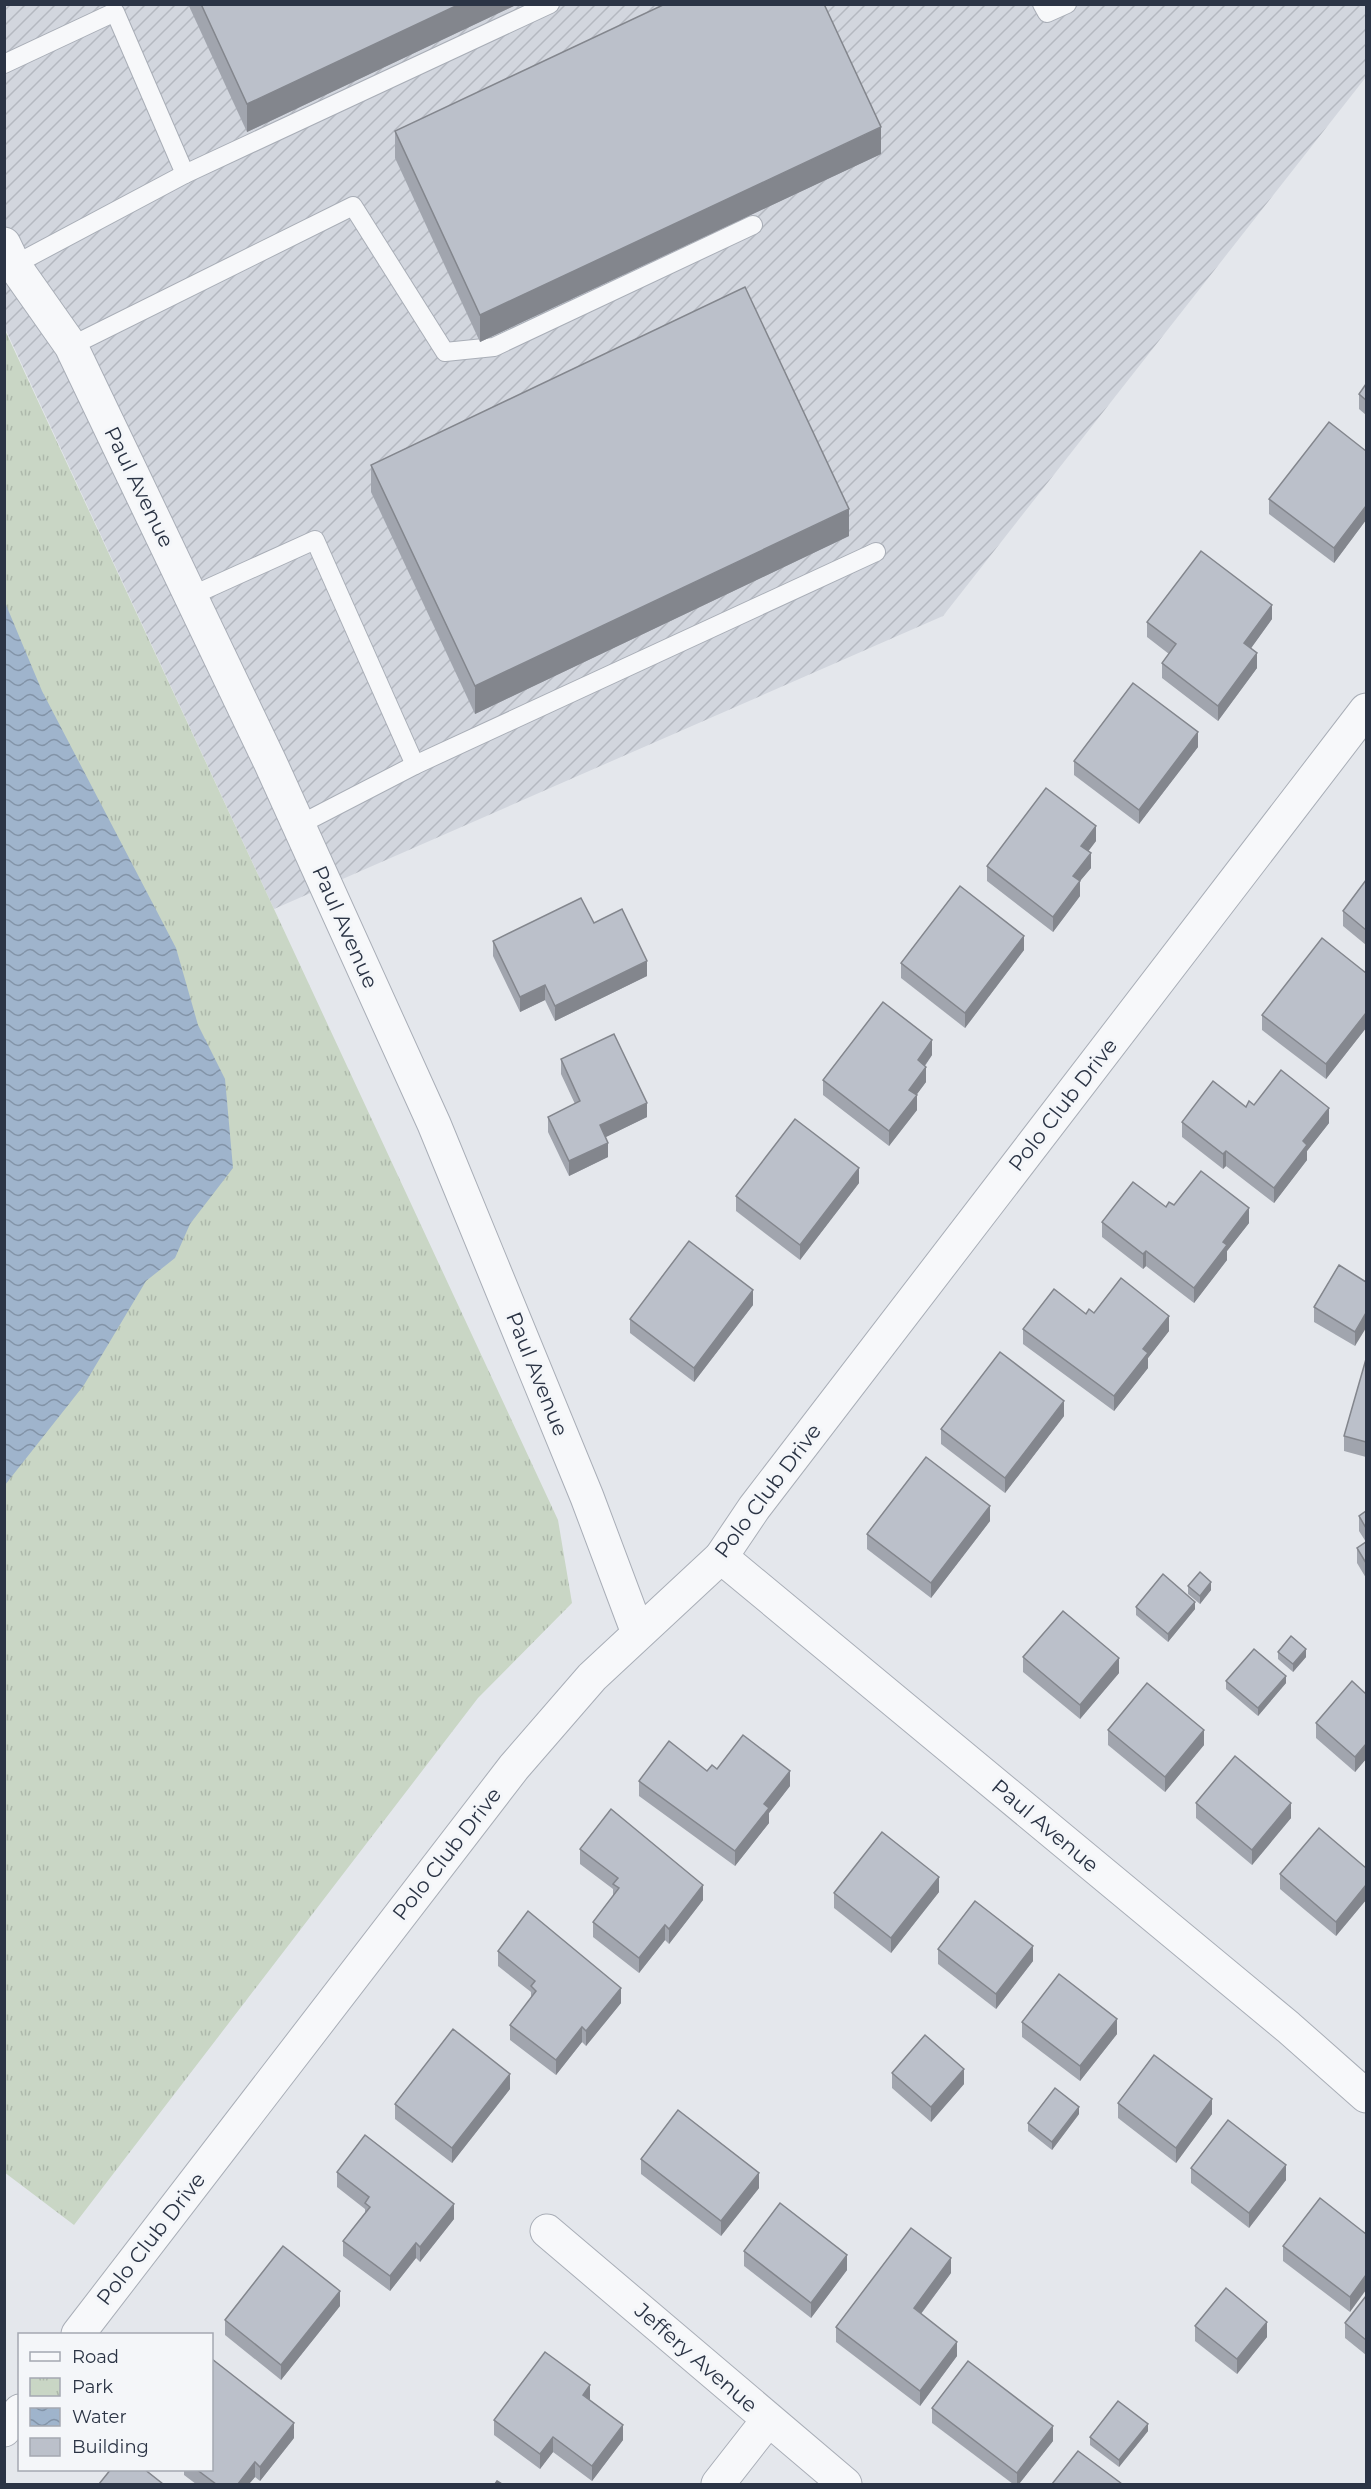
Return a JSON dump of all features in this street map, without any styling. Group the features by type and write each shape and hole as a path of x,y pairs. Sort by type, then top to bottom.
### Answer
{"street":[{"name":"Paul Avenue","path":"9,254 71,346 191,596 435,1124 587,1497 638,1633"},
{"name":"Polo Club Drive","path":"79,2333 514,1767 592,1677 722,1557 754,1508 1366,710"},
{"name":"Paul Avenue","path":"722,1557 1270,2012 1366,2096"},
{"name":"Jeffery Avenue","path":"547,2231 845,2484"},
{"path":"4,2430 18,2413"},
{"path":"718,2484 768,2420"}],"lane":[{"path":"9,254 550,4"},
{"path":"1042,4 1047,13 1067,4"},
{"path":"4,64 115,12 185,174"},
{"path":"71,346 353,206 445,352 494,347 753,225"},
{"path":"191,596 315,540 415,765"},
{"path":"298,825 415,765 876,552"}],"shaded area":[{"path":"4,5 1366,5 1366,77 943,616 274,909 5,328"}],"green space":[{"path":"4,328 558,1520 572,1603 478,1698 74,2225 4,2172"}],"water":[{"path":"4,600 42,691 176,948 198,1025 225,1079 233,1168 190,1224 175,1258 146,1281 84,1385 5,1485"}],"building":[{"path":"201,4 460,4 247,104"},
{"path":"665,4 824,4 881,127 480,315 395,131"},
{"path":"745,287 849,509 475,686 371,465"},
{"path":"1366,384 1366,400 1359,394"},
{"path":"1329,422 1366,451 1366,506 1334,548 1269,499"},
{"path":"1201,551 1272,605 1244,643 1257,653 1218,706 1162,663 1176,644 1147,622"},
{"path":"1133,683 1198,732 1139,810 1074,761"},
{"path":"1046,788 1096,826 1081,846 1091,853 1073,876 1080,881 1053,917 987,866"},
{"path":"1366,880 1366,930 1343,911"},
{"path":"960,886 1024,936 965,1013 901,963"},
{"path":"581,898 594,923 622,909 647,961 555,1006 545,985 520,997 493,941"},
{"path":"1322,938 1366,973 1366,1013 1326,1064 1262,1015"},
{"path":"883,1002 932,1040 918,1060 926,1067 909,1090 917,1095 889,1131 823,1080"},
{"path":"614,1034 647,1103 600,1125 608,1143 569,1161 548,1117 580,1101 561,1059"},
{"path":"1281,1070 1329,1108 1303,1141 1307,1145 1274,1188 1226,1151 1223,1154 1182,1122 1213,1081 1246,1107 1249,1101 1254,1105"},
{"path":"795,1119 859,1168 800,1245 736,1196"},
{"path":"1201,1171 1249,1208 1223,1242 1227,1245 1194,1288 1146,1251 1143,1254 1102,1222 1133,1182 1166,1207 1169,1202 1174,1205"},
{"path":"689,1241 753,1290 694,1368 630,1319"},
{"path":"1339,1265 1366,1282 1366,1313 1355,1332 1314,1307"},
{"path":"1121,1278 1169,1316 1143,1349 1148,1353 1114,1396 1023,1329 1054,1289 1086,1314 1089,1309 1094,1313"},
{"path":"1000,1352 1064,1401 1005,1478 941,1429"},
{"path":"1366,1359 1366,1442 1344,1436"},
{"path":"926,1457 990,1506 931,1583 867,1534"},
{"path":"1366,1511 1366,1528 1359,1516"},
{"path":"1366,1542 1366,1563 1357,1548"},
{"path":"1200,1572 1211,1582 1200,1596 1188,1586"},
{"path":"1163,1574 1195,1602 1168,1634 1136,1607"},
{"path":"1063,1611 1119,1658 1080,1705 1023,1657"},
{"path":"1291,1636 1306,1649 1293,1664 1278,1652"},
{"path":"1254,1649 1286,1676 1258,1708 1226,1681"},
{"path":"1352,1681 1366,1694 1366,1744 1355,1757 1316,1723"},
{"path":"1147,1683 1204,1730 1165,1777 1108,1730"},
{"path":"743,1735 790,1771 764,1804 769,1808 735,1851 639,1781 669,1741 707,1771 712,1765 717,1769"},
{"path":"1235,1756 1291,1803 1252,1850 1196,1803"},
{"path":"611,1809 703,1885 669,1929 665,1925 639,1958 593,1922 619,1888 613,1884 618,1878 580,1849"},
{"path":"1319,1828 1366,1868 1366,1885 1336,1922 1280,1874"},
{"path":"882,1832 939,1877 891,1938 834,1893"},
{"path":"975,1901 1033,1946 996,1994 938,1949"},
{"path":"528,1911 621,1988 586,2031 582,2027 556,2060 510,2025 536,1991 531,1986 535,1981 498,1951"},
{"path":"1059,1974 1117,2019 1080,2066 1022,2022"},
{"path":"453,2029 510,2074 452,2148 395,2104"},
{"path":"925,2035 964,2069 931,2107 892,2073"},
{"path":"1154,2055 1212,2099 1176,2148 1118,2103"},
{"path":"1055,2088 1079,2107 1052,2142 1028,2123"},
{"path":"678,2110 759,2173 721,2221 641,2159"},
{"path":"1228,2120 1286,2165 1249,2213 1191,2168"},
{"path":"365,2135 454,2204 420,2247 416,2243 390,2276 343,2241 370,2207 365,2203 369,2197 337,2172"},
{"path":"1320,2198 1366,2234 1366,2275 1350,2297 1283,2246"},
{"path":"780,2203 847,2255 811,2303 744,2251"},
{"path":"911,2228 951,2258 914,2308 957,2342 920,2391 836,2327"},
{"path":"283,2246 340,2291 281,2365 225,2320"},
{"path":"1226,2288 1267,2322 1237,2359 1195,2326"},
{"path":"1366,2296 1366,2340 1345,2323"},
{"path":"545,2352 590,2385 583,2395 623,2425 592,2466 553,2437 540,2454 494,2420"},
{"path":"213,2360 294,2423 260,2467 255,2462 238,2484 216,2484 199,2471 213,2471"},
{"path":"968,2361 1053,2426 1017,2473 932,2408"},
{"path":"1118,2401 1148,2424 1119,2460 1090,2437"},
{"path":"1078,2451 1122,2484 1052,2484"},
{"path":"109,2471 147,2471 163,2484 99,2484"}]}
